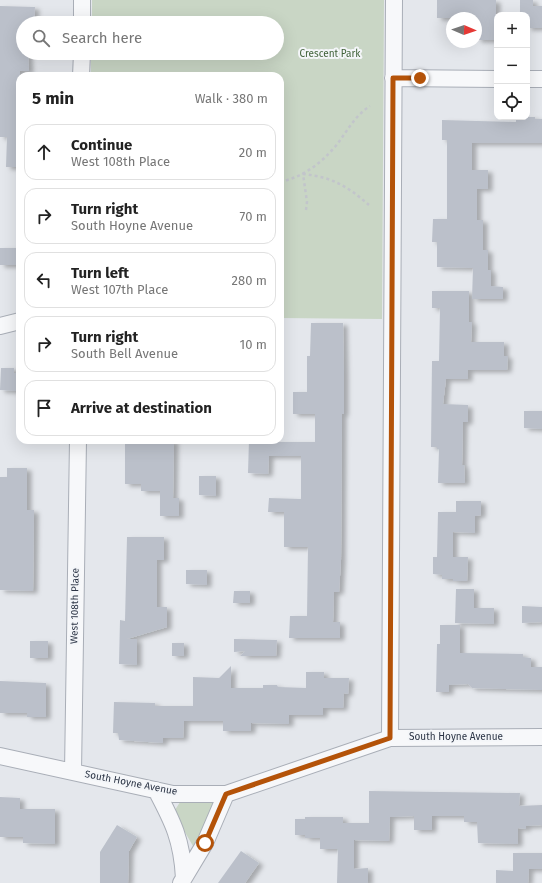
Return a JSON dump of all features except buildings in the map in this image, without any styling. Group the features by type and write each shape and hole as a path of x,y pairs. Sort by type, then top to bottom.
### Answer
{"street":[{"path":"82,0 82,16"},
{"path":"390,738 394,0"},
{"path":"82,60 82,72"},
{"path":"393,78 494,79"},
{"path":"530,79 542,79"},
{"path":"0,326 16,322"},
{"name":"West 108th Place","path":"73,772 78,444"},
{"name":"South Hoyne Avenue","path":"0,756 173,794 226,794 390,738 542,737"},
{"path":"156,790 174,824 183,856 182,880"},
{"path":"182,880 205,843 226,794"}],"path":[{"path":"284,181 303,174 317,164 334,148 362,111 370,106"},
{"path":"303,174 317,175 346,185 369,205"},
{"path":"303,174 307,202 306,210"}],"green space":[{"name":"Crescent Park","path":"92,0 384,0 382,319 284,318 284,72 91,72 91,60 284,60 284,16 92,16"},
{"path":"182,799 213,799 215,806 193,846 179,822 175,810"}],"route":[{"path":"205,843 226,794 390,738 393,78 420,78"}]}
